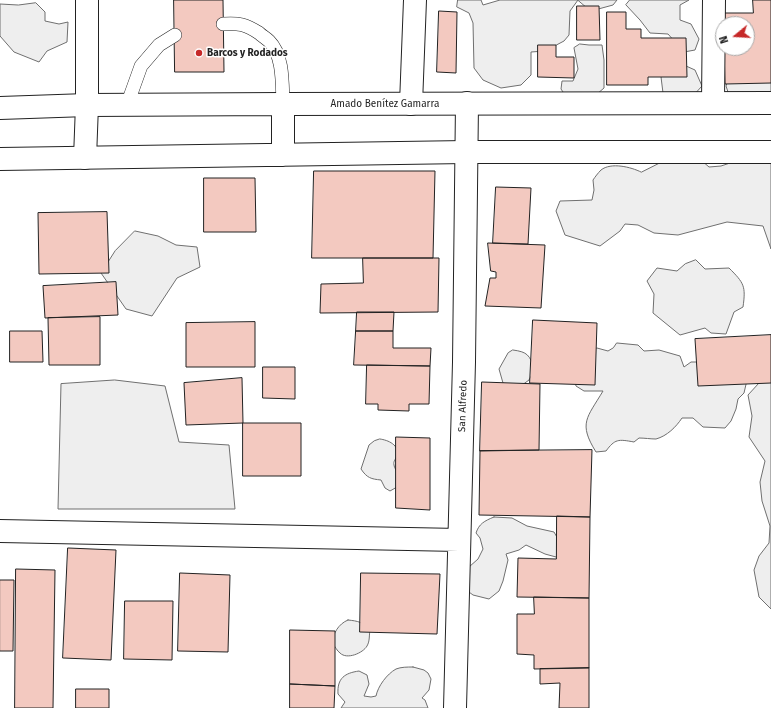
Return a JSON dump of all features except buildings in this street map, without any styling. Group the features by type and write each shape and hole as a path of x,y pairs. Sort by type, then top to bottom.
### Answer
{"main road":[{"path":"85,158 87,105 87,0"},
{"path":"411,104 415,0"},
{"path":"713,103 714,0"},
{"name":"San Alfredo","path":"455,708 464,362 467,103"},
{"name":"Amado Benítez Gamarra","path":"0,108 87,105 771,103"},
{"path":"283,104 284,155"},
{"path":"0,159 466,152 771,152"},
{"path":"0,531 459,540"}],"lane":[{"path":"223,24 238,23 255,31 269,41 276,52 281,66 283,104"},
{"path":"127,105 141,66 158,45 175,35"}],"shaded area":[{"path":"458,0 481,0 483,5 500,0 578,0 570,11 569,35 564,41 545,51 531,52 531,75 521,85 501,88 483,80 474,68 473,23 469,13 457,7"},
{"path":"578,0 617,0 613,5 591,11"},
{"path":"630,0 689,0 680,5 680,20 691,24 699,39 695,50 684,52 668,34 650,33 626,5"},
{"path":"36,3 45,12 45,21 59,24 68,22 67,42 47,51 39,62 14,52 0,36 0,4 18,5"},
{"path":"580,44 602,45 604,60 604,88 597,94 567,98 561,89 562,81 573,81 578,69 574,48"},
{"path":"686,66 695,70 702,86 692,97 663,93 661,77"},
{"path":"771,79 771,96 730,98 726,86 728,80"},
{"path":"668,159 701,160 709,167 721,166 739,160 771,159 771,249 763,226 727,222 678,235 654,233 638,225 625,224 620,231 600,246 565,235 556,211 560,201 592,200 594,190 593,180 601,170 610,166 621,166 632,168 641,172"},
{"path":"135,231 158,236 176,245 197,247 200,267 177,278 152,316 126,309 101,273 115,251"},
{"path":"696,260 705,269 729,268 738,277 743,285 743,307 734,312 726,334 711,333 705,328 680,335 653,313 654,294 647,281 657,268 677,271 685,264"},
{"path":"617,343 638,345 644,351 659,350 680,356 684,367 691,362 706,362 747,380 744,393 738,399 731,421 725,428 703,427 693,418 682,418 671,431 660,438 639,438 634,442 620,440 612,444 606,451 596,452 590,442 586,427 589,415 603,391 584,391 576,386 573,375 587,350 597,348 608,351"},
{"path":"513,350 525,353 531,360 535,369 529,380 518,388 503,383 499,369 508,353"},
{"path":"771,378 771,609 759,597 754,570 759,556 769,543 770,526 762,501 760,482 765,461 749,437 752,416 748,395 759,383"},
{"path":"115,380 165,386 179,442 229,445 235,509 58,509 61,384"},
{"path":"380,439 393,444 397,449 397,456 394,461 394,466 399,474 397,487 390,491 385,488 381,480 370,478 361,469 369,445"},
{"path":"494,517 512,518 527,526 554,532 562,546 556,557 545,554 526,545 519,550 506,554 508,560 503,581 499,591 489,599 473,595 465,589 469,567 478,559 483,549 480,538 476,533 477,530 482,523"},
{"path":"348,620 360,622 370,630 369,642 365,649 351,656 343,655 332,643 341,624"},
{"path":"413,667 424,670 428,673 431,679 429,690 422,698 425,700 428,708 341,708 345,702 338,694 338,688 341,680 346,675 359,671 367,675 369,684 364,696 371,697 376,696 381,684 393,671 400,668"}],"place":[{"name":"Barcos y Rodados","path":"199,53"}]}
